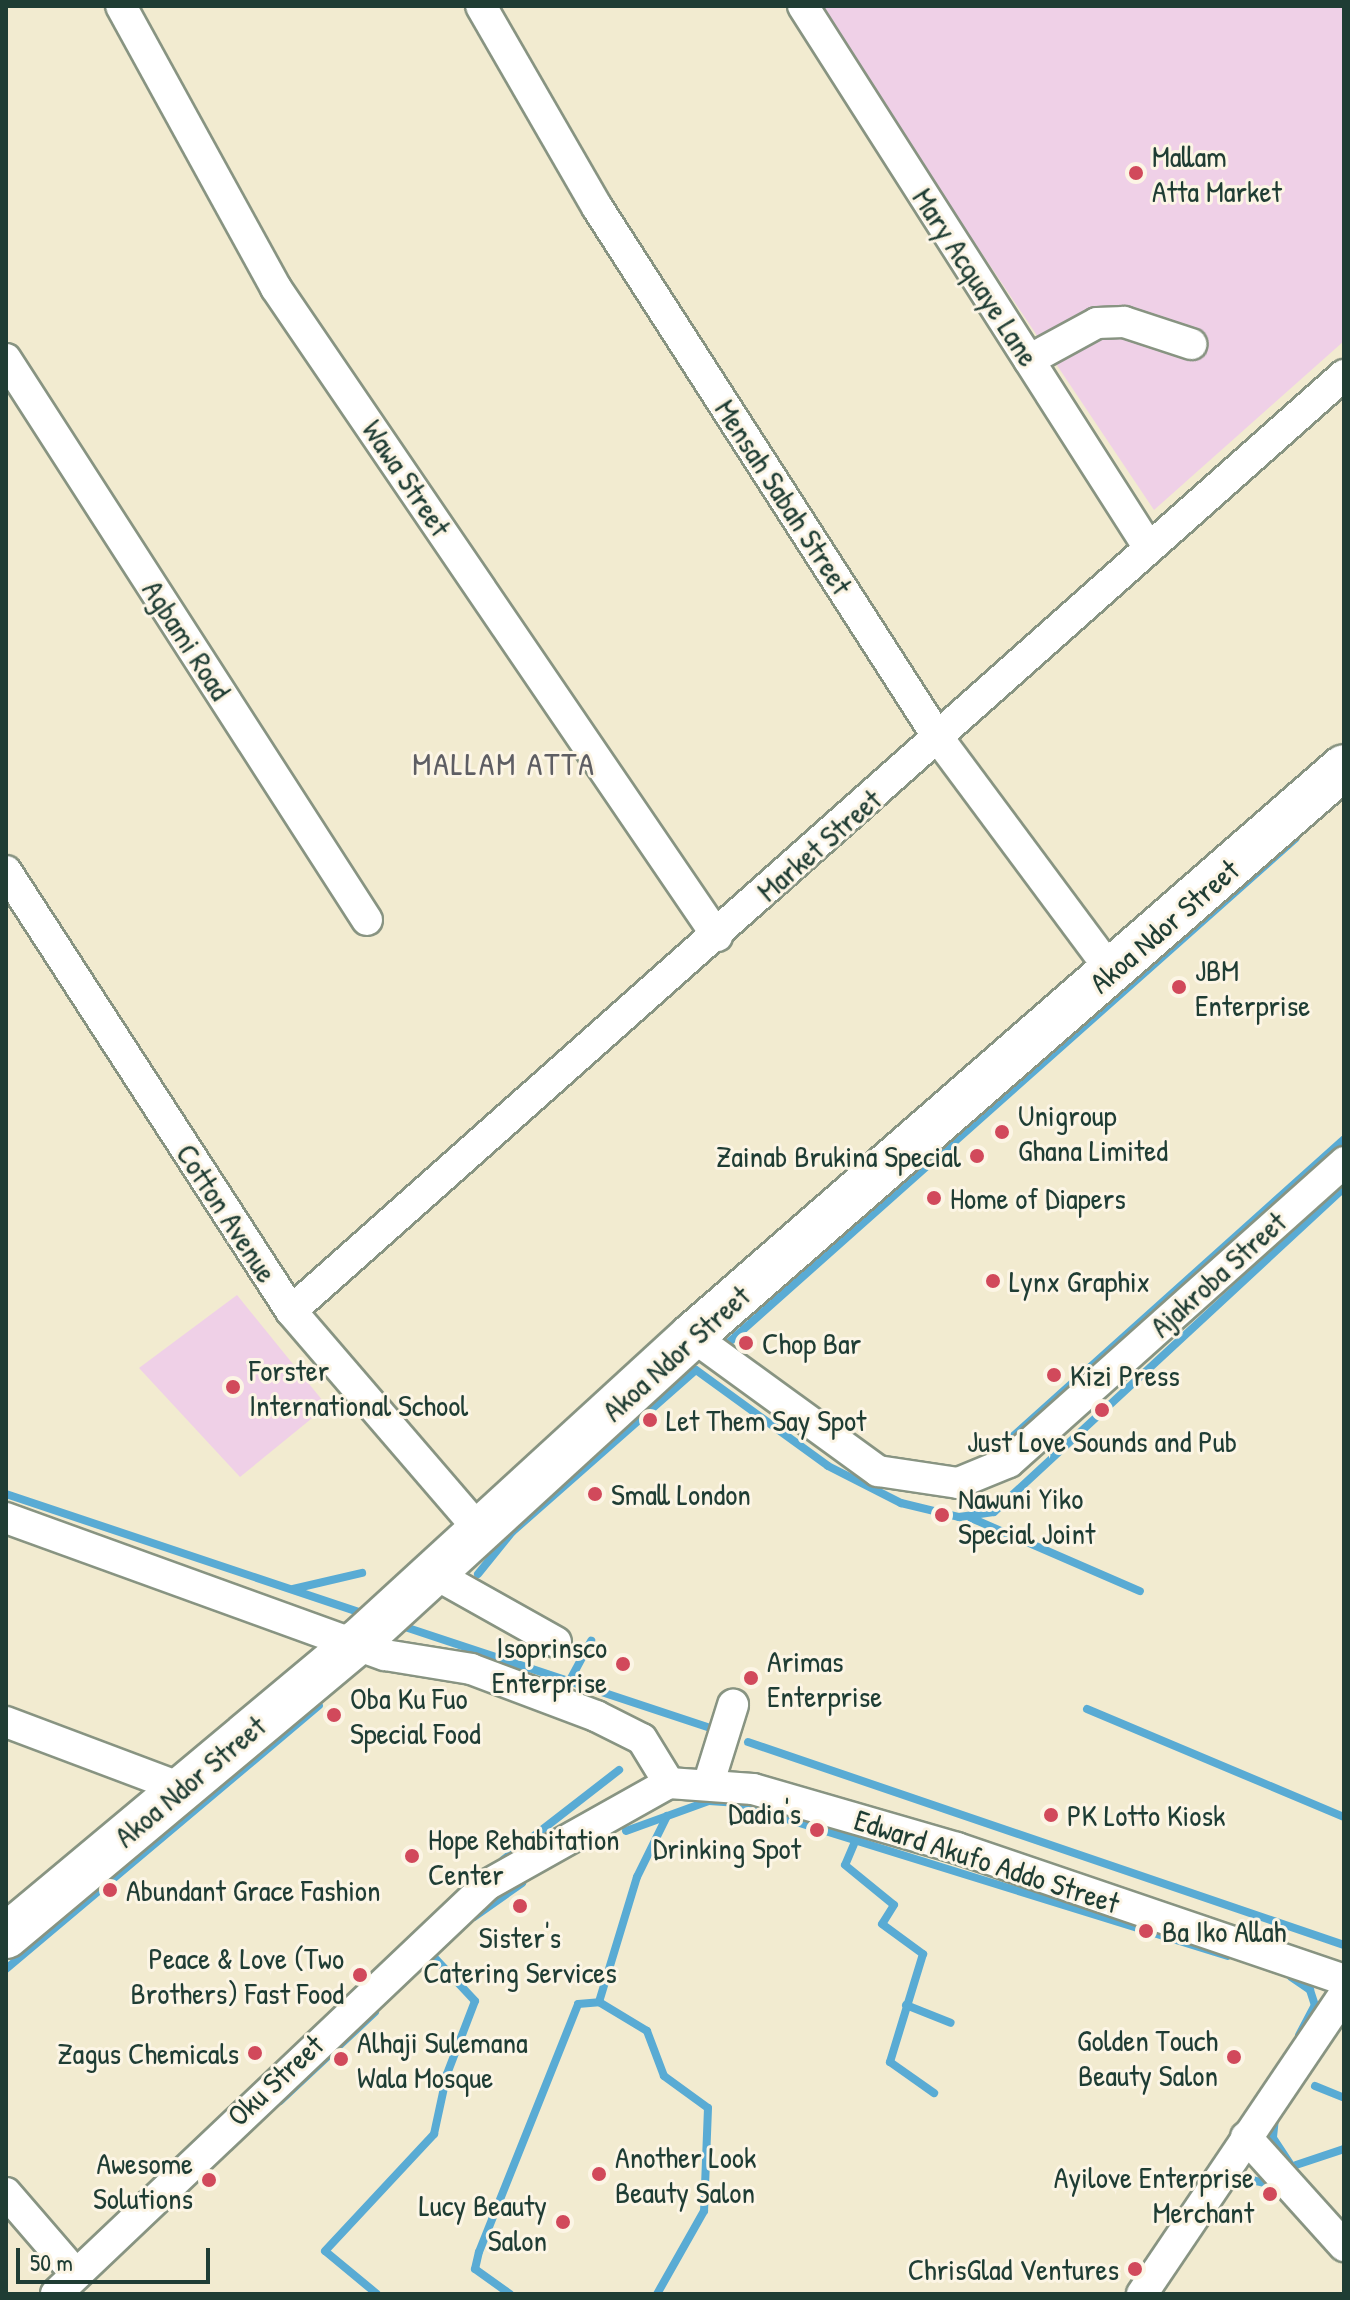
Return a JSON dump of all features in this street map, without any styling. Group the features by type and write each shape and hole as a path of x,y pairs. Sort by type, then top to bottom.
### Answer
{"street":[{"name":"Wawa Street","path":"121,6 276,288 717,936"},
{"name":"Mensah Sabah Street","path":"481,6 597,207 939,739 1112,972"},
{"name":"Mary Acquaye Lane","path":"803,6 1149,548"},
{"path":"1029,360 1097,323 1124,322 1191,344"},
{"name":"Agbami Road","path":"6,359 367,920"},
{"name":"Market Street","path":"291,1311 939,739 1344,375"},
{"name":"Akoa Ndor Street","path":"6,1936 357,1643 692,1336 1344,767"},
{"name":"Cotton Avenue","path":"6,871 291,1311 480,1531"},
{"name":"Ajakroba Street","path":"692,1336 878,1471 958,1483 1009,1462 1344,1162"},
{"path":"6,1518 398,1659 471,1669 596,1716 642,1739 669,1783"},
{"path":"426,1581 556,1642"},
{"path":"709,1782 733,1705"},
{"path":"6,1722 182,1788"},
{"name":"Edward Akufo Addo Street","path":"669,1783 709,1782 957,1848 1344,1980"},
{"name":"Oku Street","path":"66,2284 487,1885 669,1783"},
{"path":"1142,2294 1344,1994"},
{"path":"1246,2137 1344,2246"},
{"path":"6,2193 66,2284"}],"shaded area":[{"name":"Mallam Atta Market","path":"816,6 1344,6 1344,341 1154,510"},
{"name":"Forster International School","path":"237,1295 327,1406 240,1477 139,1368"}],"waterway":[{"path":"734,1350 727,1344 1296,838"},
{"path":"991,1456 1344,1139"},
{"path":"478,1574 512,1532 696,1370 828,1466 901,1503 959,1517 994,1512 1344,1188"},
{"path":"6,1494 367,1615"},
{"path":"971,1518 1140,1591"},
{"path":"293,1589 362,1573"},
{"path":"399,1625 710,1728"},
{"path":"569,1682 591,1641"},
{"path":"6,1969 319,1705"},
{"path":"1087,1709 1344,1817"},
{"path":"748,1742 1344,1945"},
{"path":"503,1860 619,1770"},
{"path":"626,1831 709,1801 735,1803 1228,1956"},
{"path":"599,2002 637,1877 667,1816"},
{"path":"857,1837 845,1865 894,1905 882,1924 923,1954 890,2062 934,2093"},
{"path":"474,1917 522,1883"},
{"path":"377,2294 325,2251 434,2134 447,2074 475,2001 433,1956"},
{"path":"1291,1977 1310,1990 1315,2005 1299,2035"},
{"path":"510,2294 475,2269 479,2252 578,2004 599,2002 647,2031 664,2076 708,2108 704,2211 657,2294"},
{"path":"906,2005 951,2023"},
{"path":"280,2101 375,2012"},
{"path":"1315,2086 1344,2098"},
{"path":"1275,2118 1273,2138 1302,2182"},
{"path":"1296,2165 1344,2149"},
{"path":"1226,2190 1244,2178 1275,2186"}],"place":[{"name":"Mallam Atta Market","path":"1136,173"},
{"name":"JBM Enterprise","path":"1179,987"},
{"name":"Unigroup Ghana Limited","path":"1002,1132"},
{"name":"Zainab Brukina Special","path":"977,1156"},
{"name":"Home of Diapers","path":"934,1198"},
{"name":"Lynx Graphix","path":"993,1281"},
{"name":"Chop Bar","path":"746,1343"},
{"name":"Kizi Press","path":"1054,1375"},
{"name":"Forster International School","path":"233,1387"},
{"name":"Just Love Sounds and Pub","path":"1102,1410"},
{"name":"Let Them Say Spot","path":"650,1420"},
{"name":"Small London","path":"595,1494"},
{"name":"Nawuni Yiko Special Joint","path":"942,1515"},
{"name":"Isoprinsco Enterprise","path":"623,1664"},
{"name":"Arimas Enterprise","path":"751,1678"},
{"name":"Oba Ku Fuo Special Food","path":"334,1715"},
{"name":"PK Lotto Kiosk","path":"1051,1815"},
{"name":"Dadia's Drinking Spot","path":"817,1830"},
{"name":"Hope Rehabitation Center","path":"412,1856"},
{"name":"Abundant Grace Fashion","path":"110,1890"},
{"name":"Sister's Catering Services","path":"520,1906"},
{"name":"Ba Iko Allah","path":"1146,1931"},
{"name":"Peace & Love (Two Brothers) Fast Food","path":"360,1975"},
{"name":"Zagus Chemicals","path":"255,2053"},
{"name":"Golden Touch Beauty Salon","path":"1234,2057"},
{"name":"Alhaji Sulemana Wala Mosque","path":"341,2059"},
{"name":"Another Look Beauty Salon","path":"599,2174"},
{"name":"Awesome Solutions","path":"209,2180"},
{"name":"Ayilove Enterprise Merchant","path":"1270,2194"},
{"name":"Lucy Beauty Salon","path":"563,2222"},
{"name":"ChrisGlad Ventures","path":"1135,2269"}],"district":[{"name":"MALLAM ATTA","path":"504,764"}]}
